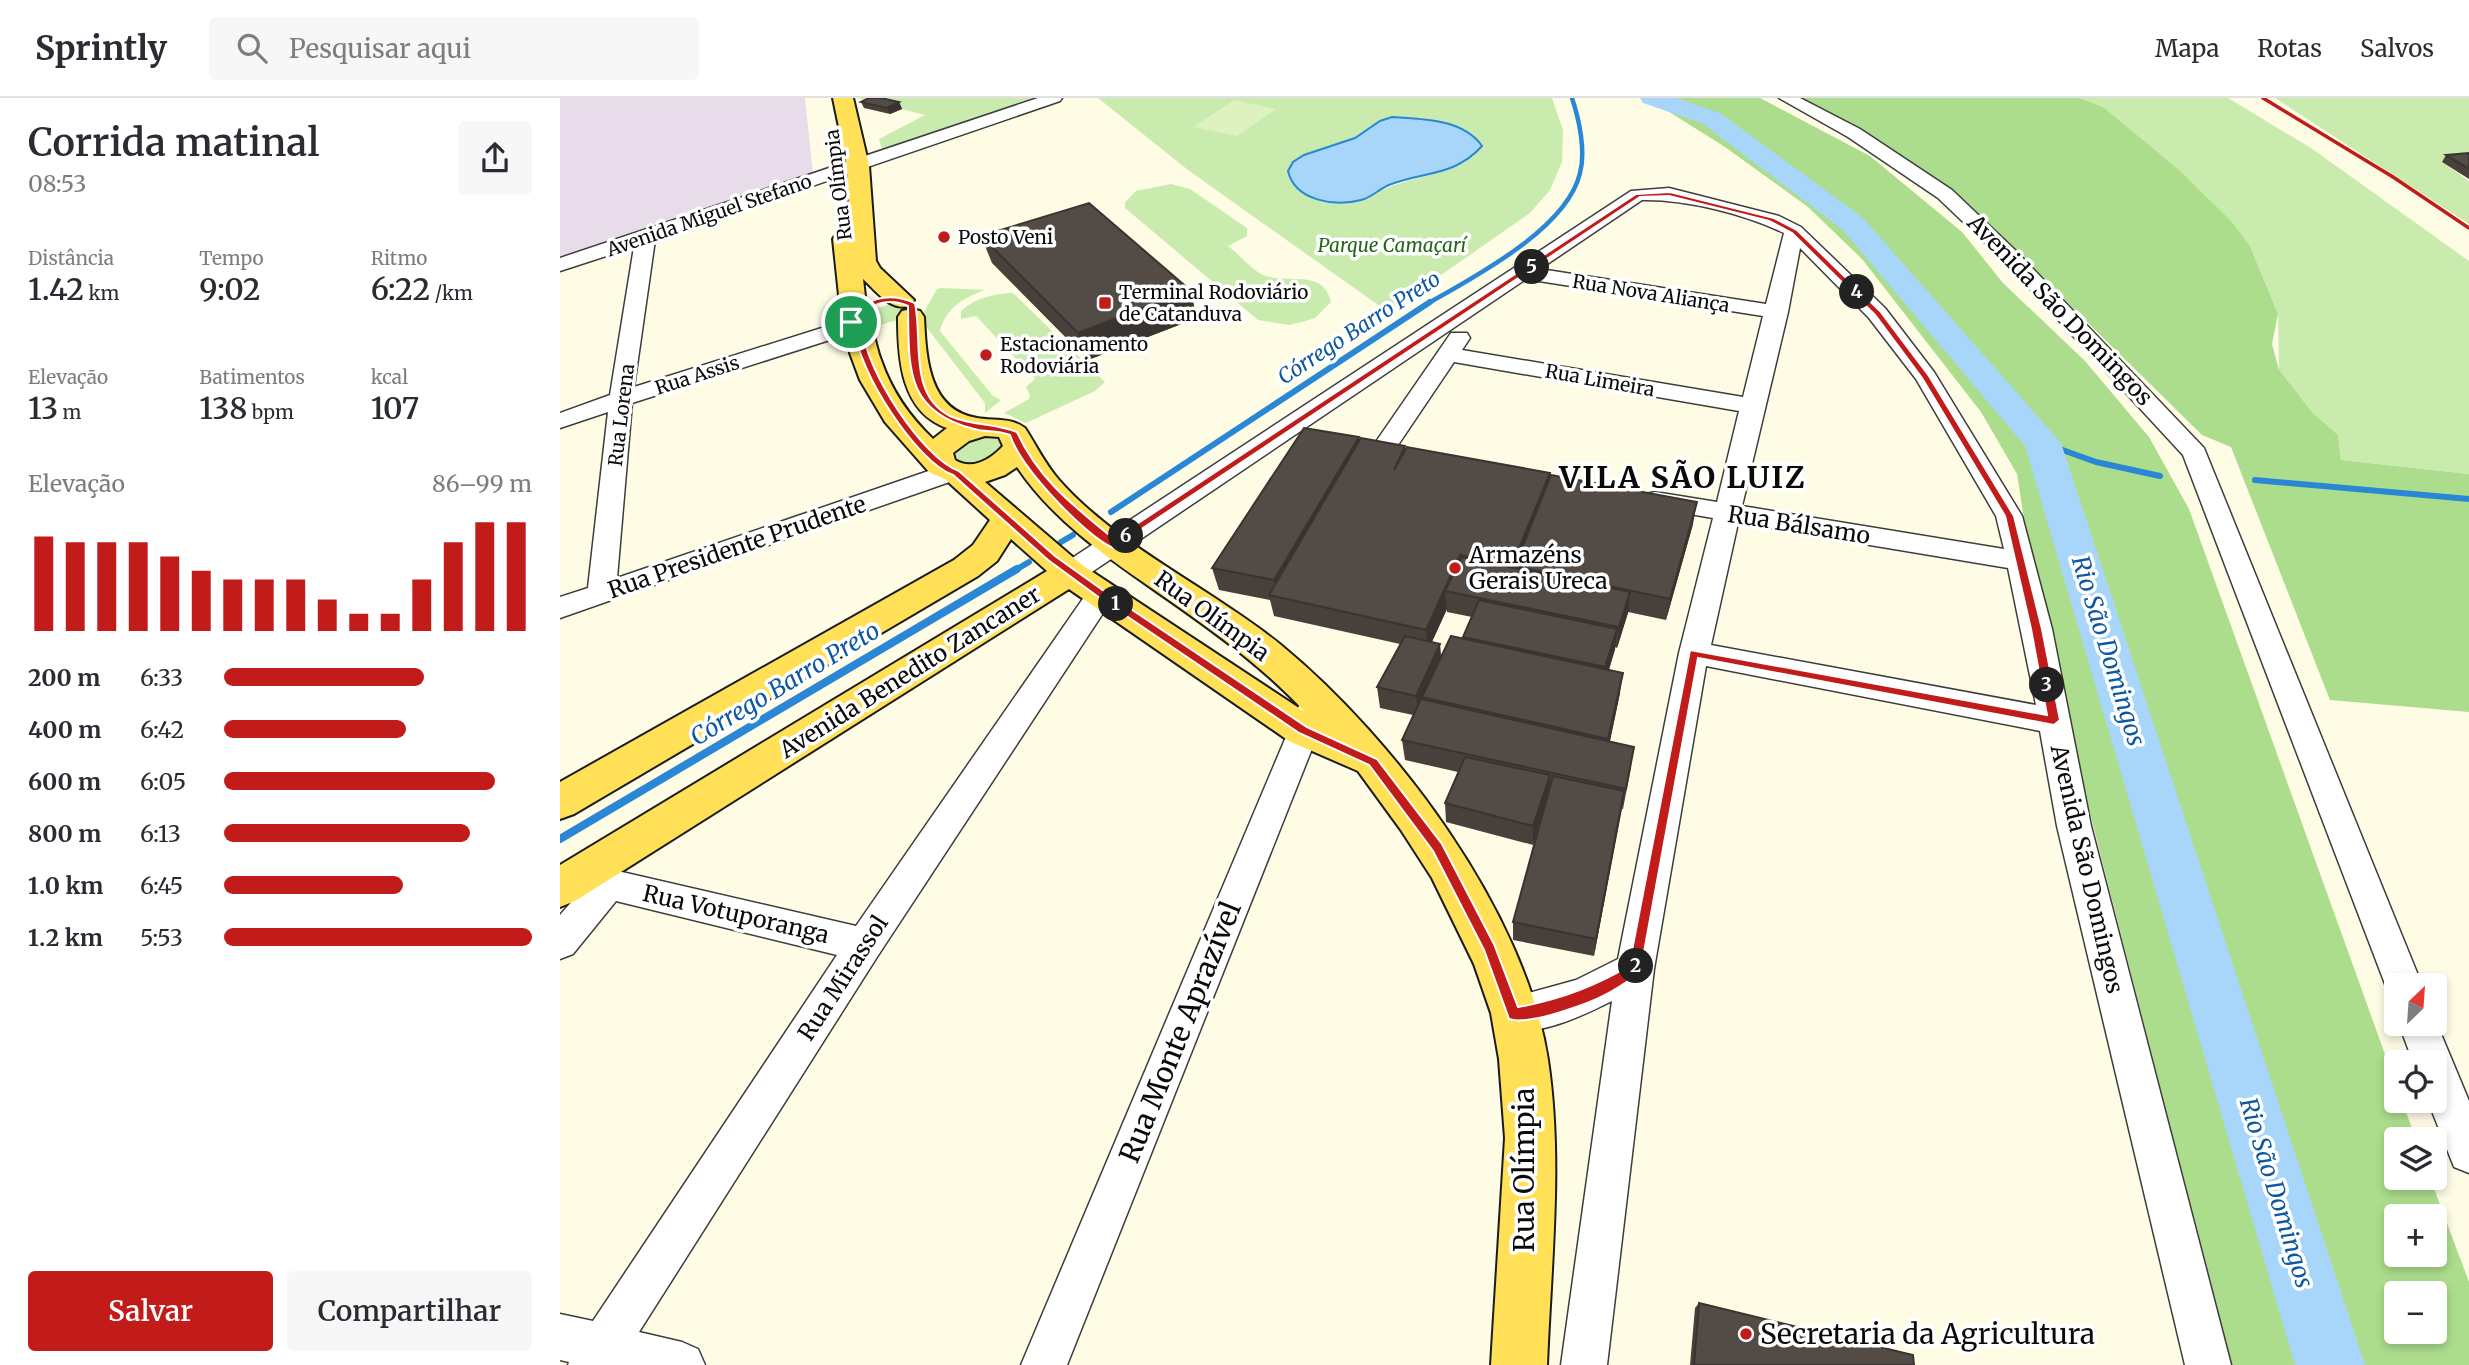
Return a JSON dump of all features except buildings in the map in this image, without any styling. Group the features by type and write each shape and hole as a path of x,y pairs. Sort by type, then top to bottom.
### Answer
{"main road":[{"name":"Rua Olímpia","path":"828,98 847,169 864,261 869,272 906,308"},
{"name":"Rua Olímpia","path":"843,98 851,325 875,378 900,423 1007,520 1086,583 1310,715 1373,762 1437,847 1490,948 1514,1014 1528,1106 1530,1138 1519,1365"},
{"path":"851,325 880,300 906,308 913,358 926,399 946,417 978,428"},
{"name":"Rua Olímpia","path":"978,428 1007,429 1018,440 1018,446 1050,490 1113,544 1268,655 1310,715"},
{"path":"978,428 948,440 938,453 946,467 978,473 1000,466 1015,453 1018,446"},
{"path":"560,802 965,568 995,542 1007,520"},
{"name":"Avenida Benedito Zancaner","path":"582,883 1086,583"}],"street":[{"name":"Avenida Miguel Stefano","path":"560,265 1054,98"},
{"name":"Avenida São Domingos","path":"1787,98 1854,133 1945,194 2008,254 2195,453 2398,973"},
{"name":"Avenida Benedito Zancaner","path":"1086,583 1113,544 1525,273 1638,195 1670,194 1772,220 1794,231"},
{"name":"Avenida São Domingos","path":"1794,231 1878,313 1926,377 2009,516 2054,720 2074,826 2208,1365"},
{"path":"1584,1365 1635,969 1693,653 1777,312 1794,231"},
{"name":"Rua Lorena","path":"601,593 621,399 645,237"},
{"name":"Rua Nova Aliança","path":"1525,273 1777,312"},
{"path":"1385,446 1488,297"},
{"name":"Rua Assis","path":"560,421 851,325"},
{"name":"Rua Limeira","path":"1448,354 1752,406"},
{"path":"1290,427 1317,432"},
{"path":"1358,441 1412,452"},
{"name":"Rua Presidente Prudente","path":"560,608 914,486 946,467"},
{"name":"Rua Bálsamo","path":"1630,495 1726,514 2020,561"},
{"name":"Rua Mirassol","path":"597,1355 864,945 1086,583"},
{"path":"1693,653 2054,720"},
{"name":"Rua Monte Aprazível","path":"1044,1365 1310,715"},
{"path":"560,943 582,883"},
{"name":"Rua Votuporanga","path":"582,883 864,945"},
{"path":"1514,1014 1544,1009 1601,990 1635,969"},
{"path":"2447,1096 2469,1152"},
{"path":"560,1337 597,1355 682,1365"}],"shaded area":[{"path":"560,98 805,98 813,174 560,259"}],"green space":[{"path":"857,98 1046,98 883,152 879,139 925,115"},
{"name":"Parque Camaçarí","path":"1098,98 1552,98 1563,130 1562,162 1550,190 1530,213 1388,312 1188,170","holes":["1392,117 1441,122 1466,162 1401,183 1363,200 1304,155 1356,138 1380,121"]},
{"path":"1647,98 1760,98 1870,156 1962,232 2003,283 2085,361 2149,437 2189,509 2384,1052 2384,1113 2406,1113 2412,1127 2384,1127 2384,1190 2434,1190 2440,1204 2384,1204 2384,1267 2447,1267 2447,1223 2469,1282 2469,1365 2231,1365 2069,731 2030,557 2017,474 1981,412 1862,259 1808,207 1725,147"},
{"path":"1798,98 2080,98 2103,107 2180,171 2231,221 2250,246 2278,314 2272,344 2279,370 2312,412 2338,435 2341,460 2469,474 2469,712 2330,700 2231,447 2202,435 1956,193 1860,131"},
{"path":"2080,98 2228,98 2311,148 2469,261 2469,474 2341,460 2338,435 2312,412 2279,371 2278,314 2250,246 2205,195 2103,107"},
{"path":"2275,98 2469,98 2469,160 2442,162 2469,181 2469,224"},
{"path":"1234,100 1276,109 1237,136 1193,127"},
{"path":"1171,184 1190,189 1247,228 1247,236 1228,246 1254,269 1272,278 1303,279 1320,284 1327,291 1331,302 1315,318 1302,322 1289,325 1258,320 1125,208 1125,202 1136,191"},
{"path":"937,289 985,290 956,305 946,316 940,331 993,396 1001,400 985,413 985,403 920,319"},
{"path":"1013,293 1105,382 1095,391 1026,423 1004,413 1029,399 1026,387 1035,379 976,316 961,319 961,311 979,299"},
{"path":"893,303 907,308 901,319 880,325 865,321 868,311"},
{"path":"1000,434 1007,451 969,467 953,461 953,448 969,437"}],"water":[{"path":"1392,117 1453,125 1474,137 1482,146 1461,163 1385,187 1365,199 1351,202 1317,199 1307,195 1292,181 1288,171 1293,162 1304,155 1355,138 1380,121"}],"waterway":[{"name":"Córrego Barro Preto","path":"1427,304 1516,249 1538,232 1572,194 1582,164 1579,125 1572,98"},
{"name":"Rio São Domingos","path":"1652,98 1711,118 1853,224 2043,443 2330,1365"},
{"name":"Córrego Barro Preto","path":"1111,512 1430,302"},
{"path":"2043,443 2096,462 2160,476"},
{"path":"2255,480 2469,499"},
{"name":"Córrego Barro Preto","path":"1061,542 1073,535"},
{"name":"Córrego Barro Preto","path":"1014,571 1029,562"},
{"name":"Córrego Barro Preto","path":"560,839 1017,569"}],"railway":[{"path":"2263,98 2393,177 2469,228"}],"place":[{"name":"Posto Veni","path":"944,237"},
{"name":"Terminal Rodoviário de Catanduva","path":"1105,303"},
{"name":"Estacionamento Rodoviária","path":"986,355"},
{"name":"Armazéns Gerais Ureca","path":"1455,568"},
{"name":"Secretaria da Agricultura","path":"1746,1334"}],"district":[{"name":"VILA SÃO LUIZ","path":"1683,478"}],"route":[{"path":"1670,194 1772,220 1794,231 1878,313 1926,377 2009,516 2037,629 2054,720 1693,653 1635,969 1601,990 1544,1009 1514,1014 1490,948 1437,847 1373,762 1303,730 1230,678 1070,573 956,473 940,465 900,423 879,387 860,341 859,330 851,322 851,318 860,309 880,300 904,300 912,305 913,358 926,399 932,407 946,417 978,428 997,427 1014,434 1018,446 1050,490 1113,544 1525,273 1638,195 1670,194"}]}
